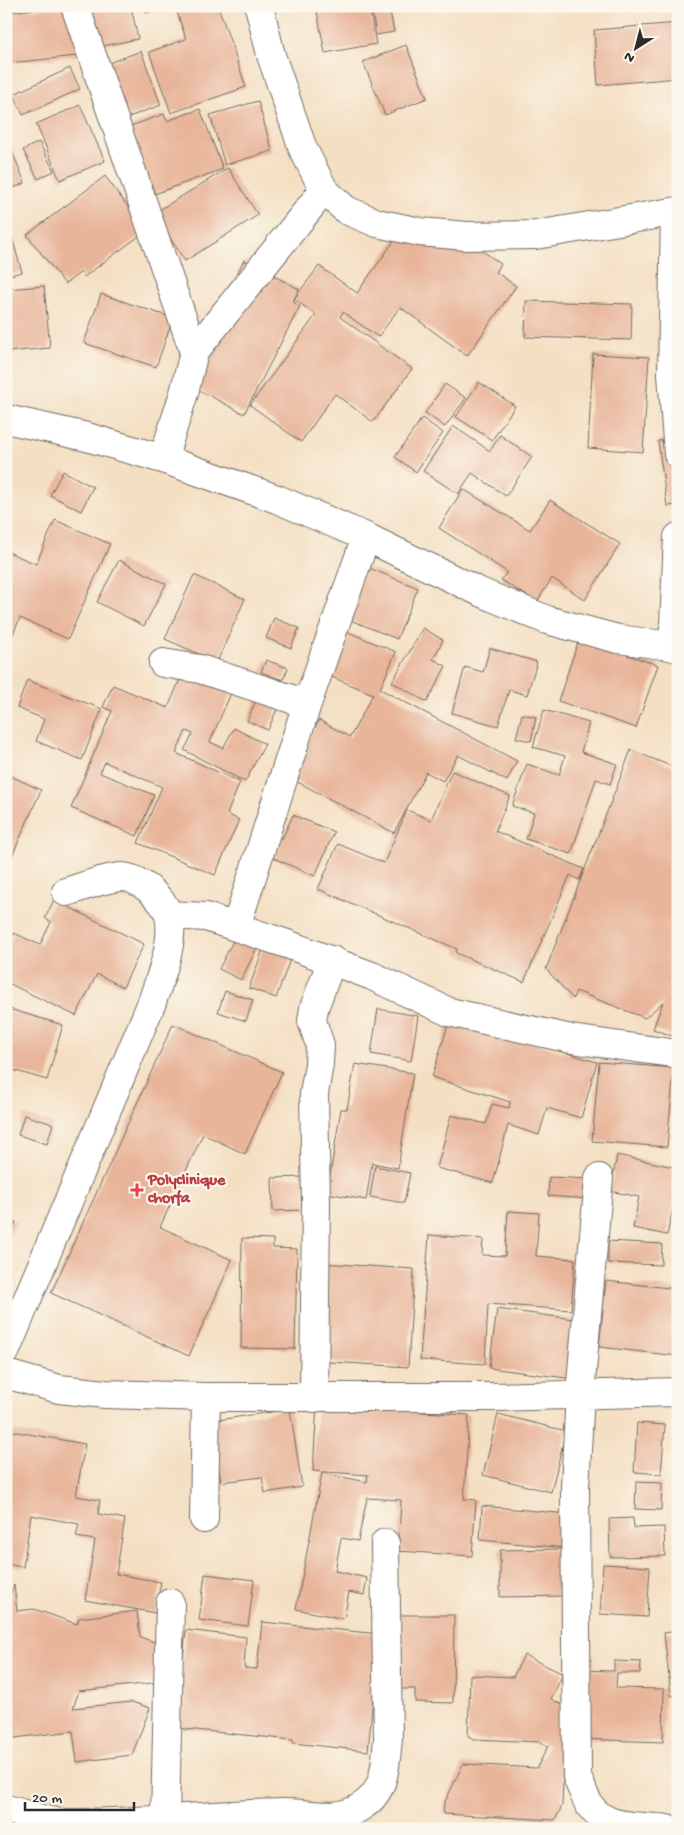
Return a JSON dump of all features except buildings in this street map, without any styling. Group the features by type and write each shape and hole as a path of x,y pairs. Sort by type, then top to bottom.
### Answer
{"street":[{"path":"75,6 194,352"},
{"path":"259,6 271,55 302,149 324,190 346,210 376,223 420,232 467,236 536,235 676,212 672,374 678,454"},
{"path":"163,458 184,393 194,352 324,190"},
{"path":"6,419 87,437 163,458 277,499 366,537 480,592 547,620 618,639 675,647 678,537"},
{"path":"236,927 307,704 366,537"},
{"path":"163,663 200,669 307,704"},
{"path":"6,1350 152,1002 167,955 170,933 169,915 158,898 142,884 124,877 109,879 66,892"},
{"path":"169,915 206,917 332,960 372,976 449,1012 572,1039 678,1054"},
{"path":"314,1398 316,1203 314,1094 320,1045 312,1020 314,1008 332,960"},
{"path":"599,1178 580,1394 575,1487 577,1777 590,1806 600,1822 604,1820 618,1825 649,1826 667,1829"},
{"path":"6,1374 59,1389 105,1394 206,1397 495,1397 678,1392"},
{"path":"204,1519 206,1397"},
{"path":"6,1809 63,1823 165,1820 285,1813 337,1822 358,1809 371,1799 382,1783 386,1762 388,1739 385,1543"},
{"path":"165,1820 170,1603"}],"place":[{"name":"Polyclinique chorfa","path":"137,1190"}]}
